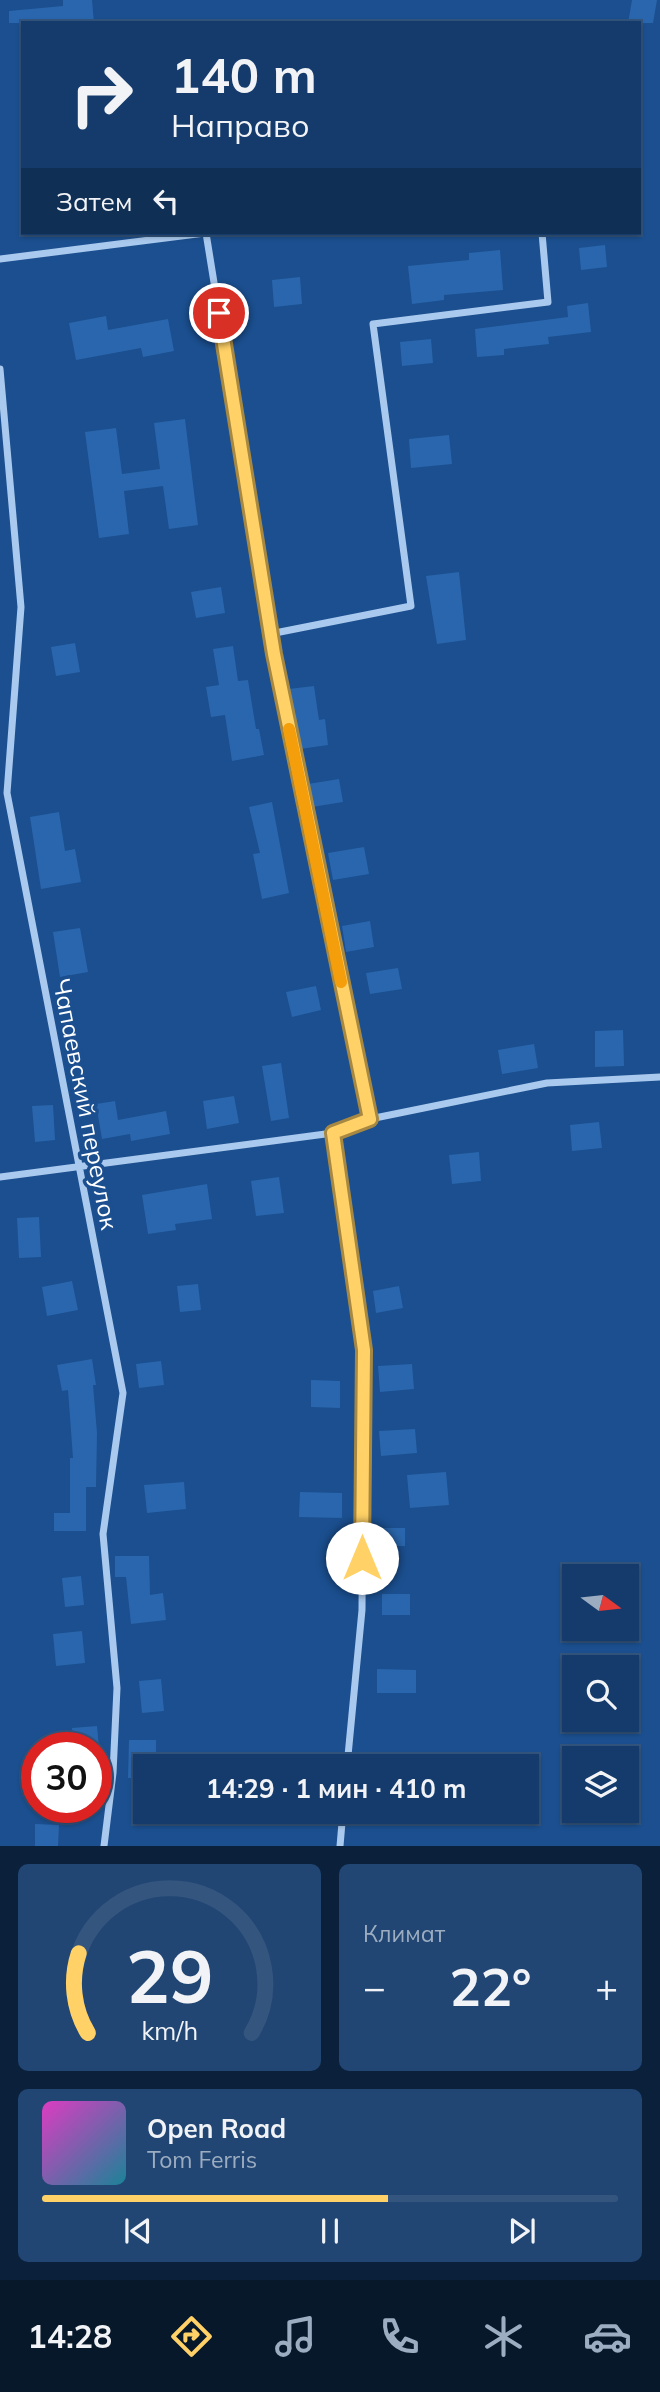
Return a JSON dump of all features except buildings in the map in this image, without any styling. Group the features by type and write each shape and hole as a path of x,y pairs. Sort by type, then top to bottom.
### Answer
{"street":[{"path":"0,260 191,235"},
{"path":"206,235 270,634 370,1119"},
{"path":"270,634 411,606 373,324 548,302 542,235"},
{"name":"Чапаевский переулок","path":"0,369 21,607 8,793 123,1393 103,1534 117,1688 113,1773 104,1846"},
{"path":"0,1177 333,1133 370,1119 547,1083 660,1077"},
{"path":"333,1133 364,1350 362,1610 348,1754"},
{"path":"340,1846 342,1824"}],"slow traffic":[{"path":"289,729 341,982"}],"route":[{"path":"219,313 274,654 370,1119 333,1133 364,1350 362,1558"}]}
